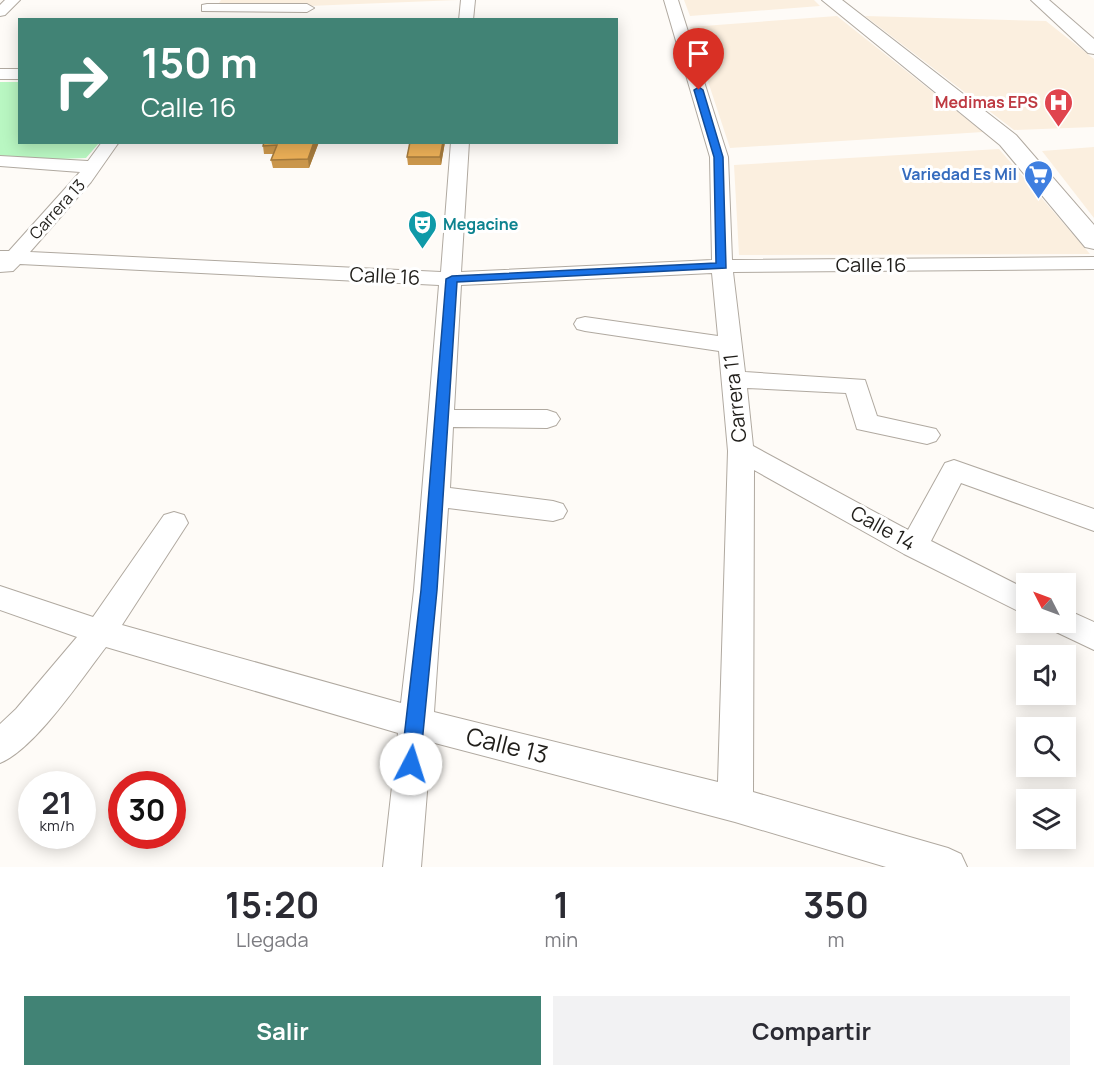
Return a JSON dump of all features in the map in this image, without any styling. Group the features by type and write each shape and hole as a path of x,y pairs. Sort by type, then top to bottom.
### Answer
{"main road":[{"path":"831,0 1008,140 1094,242"}],"street":[{"path":"0,12 13,0"},
{"path":"466,18 468,0"},
{"name":"Carrera 11","path":"671,0 718,157 722,266 741,451 735,804"},
{"path":"1039,0 1093,47"},
{"path":"206,9 307,8"},
{"path":"0,74 18,74"},
{"name":"Carrera 13","path":"0,274 7,257 93,167 110,144"},
{"path":"402,867 414,722 429,590 460,144"},
{"path":"0,161 93,167"},
{"name":"Calle 16","path":"7,257 452,279 722,266 1094,263"},
{"path":"585,324 730,345"},
{"path":"734,379 856,386 866,423 927,435"},
{"path":"442,418 548,419"},
{"name":"Calle 14","path":"741,451 914,546 1016,598"},
{"path":"914,546 954,470 1094,520"},
{"path":"436,496 553,510"},
{"path":"0,747 28,720 100,632 174,523"},
{"name":"Calle 13","path":"0,598 100,632 414,722 735,804 948,867"},
{"path":"1076,628 1094,637"}],"shaded area":[{"path":"221,0 458,0 308,6 217,6"},
{"path":"684,0 814,0 820,6 690,16"},
{"path":"837,16 983,132 730,148 690,27"},
{"path":"865,16 1046,21 1094,59 1094,127 1014,130"},
{"path":"1094,147 1094,218 1042,151"},
{"path":"999,149 1090,254 739,255 734,165"}],"green space":[{"path":"0,82 18,82 18,144 98,144 86,158 0,161"}],"building":[{"path":"264,144 313,144 308,159 271,160 277,145 263,146"},
{"path":"410,144 443,144 440,157 407,157"}],"place":[{"name":"Medimas EPS","path":"1059,128"},
{"name":"Variedad Es Mil","path":"1038,200"},
{"name":"Megacine","path":"422,250"}],"route":[{"path":"411,764 429,590 452,279 722,266 718,157 699,90"}]}
